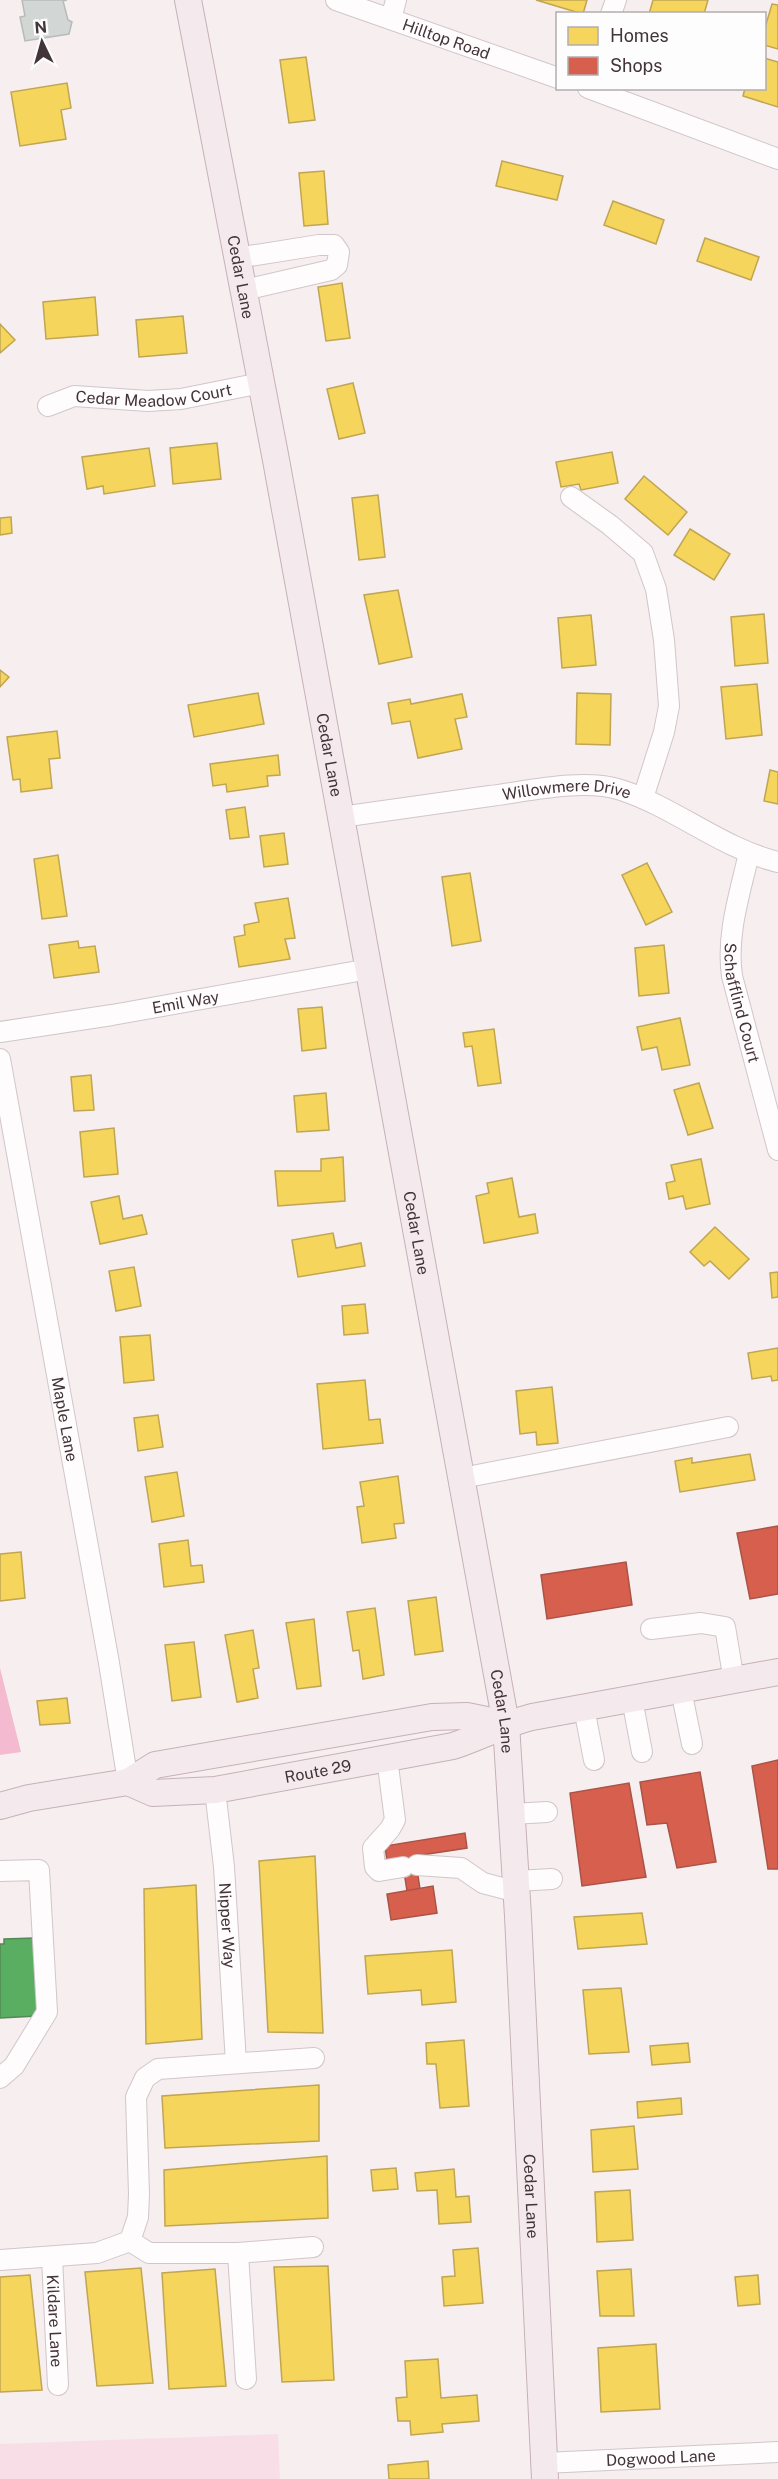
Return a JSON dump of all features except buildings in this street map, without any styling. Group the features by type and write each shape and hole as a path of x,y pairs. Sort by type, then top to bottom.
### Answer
{"main road":[{"name":"Cedar Lane","path":"188,0 261,383 506,1724 544,2471"},
{"name":"Route 29","path":"128,1782 153,1793 215,1790 453,1746 482,1736 506,1724 778,1672"},
{"name":"Route 29","path":"0,1806 29,1798 128,1782 155,1765 432,1717 467,1716 506,1724"}],"street":[{"name":"Hilltop Road","path":"336,0 556,77"},
{"path":"391,19 396,0"},
{"path":"593,90 778,159"},
{"path":"237,258 320,244 334,246 339,252 337,265 332,270 243,290"},
{"name":"Cedar Meadow Court","path":"48,406 74,396 148,401 181,399 261,383"},
{"path":"571,497 610,525 643,554 656,589 664,640 669,705 664,732 643,798"},
{"name":"Willowmere Drive","path":"341,817 530,790 580,786 618,789 643,798 749,853 778,862"},
{"name":"Schafflind Court","path":"749,853 730,934 729,956 778,1150"},
{"name":"Emil Way","path":"0,1032 369,969"},
{"name":"Maple Lane","path":"0,1059 109,1663 128,1782"},
{"path":"462,1478 728,1427"},
{"path":"651,1629 701,1623 725,1627 734,1681"},
{"path":"681,1690 693,1744"},
{"path":"632,1699 642,1752"},
{"path":"584,1708 594,1760"},
{"path":"387,1758 394,1820 390,1829 373,1848 375,1867 379,1870 410,1866 461,1868 483,1884 516,1886 552,1879"},
{"name":"Nipper Way","path":"215,1790 224,1868 236,2063"},
{"path":"512,1815 547,1812"},
{"path":"0,1871 39,1870 47,2012 14,2066 0,2078"},
{"path":"130,2241 138,2217 139,2194 136,2097 145,2078 158,2069 314,2058"},
{"path":"130,2241 149,2253 238,2253 313,2247"},
{"path":"0,2260 97,2253 130,2241"},
{"path":"238,2253 246,2379"},
{"name":"Kildare Lane","path":"52,2257 58,2385"},
{"name":"Dogwood Lane","path":"544,2471 778,2452"}],"shaded area":[{"path":"0,1668 21,1752 0,1755"},
{"path":"278,2434 280,2479 0,2479 0,2444"}]}
